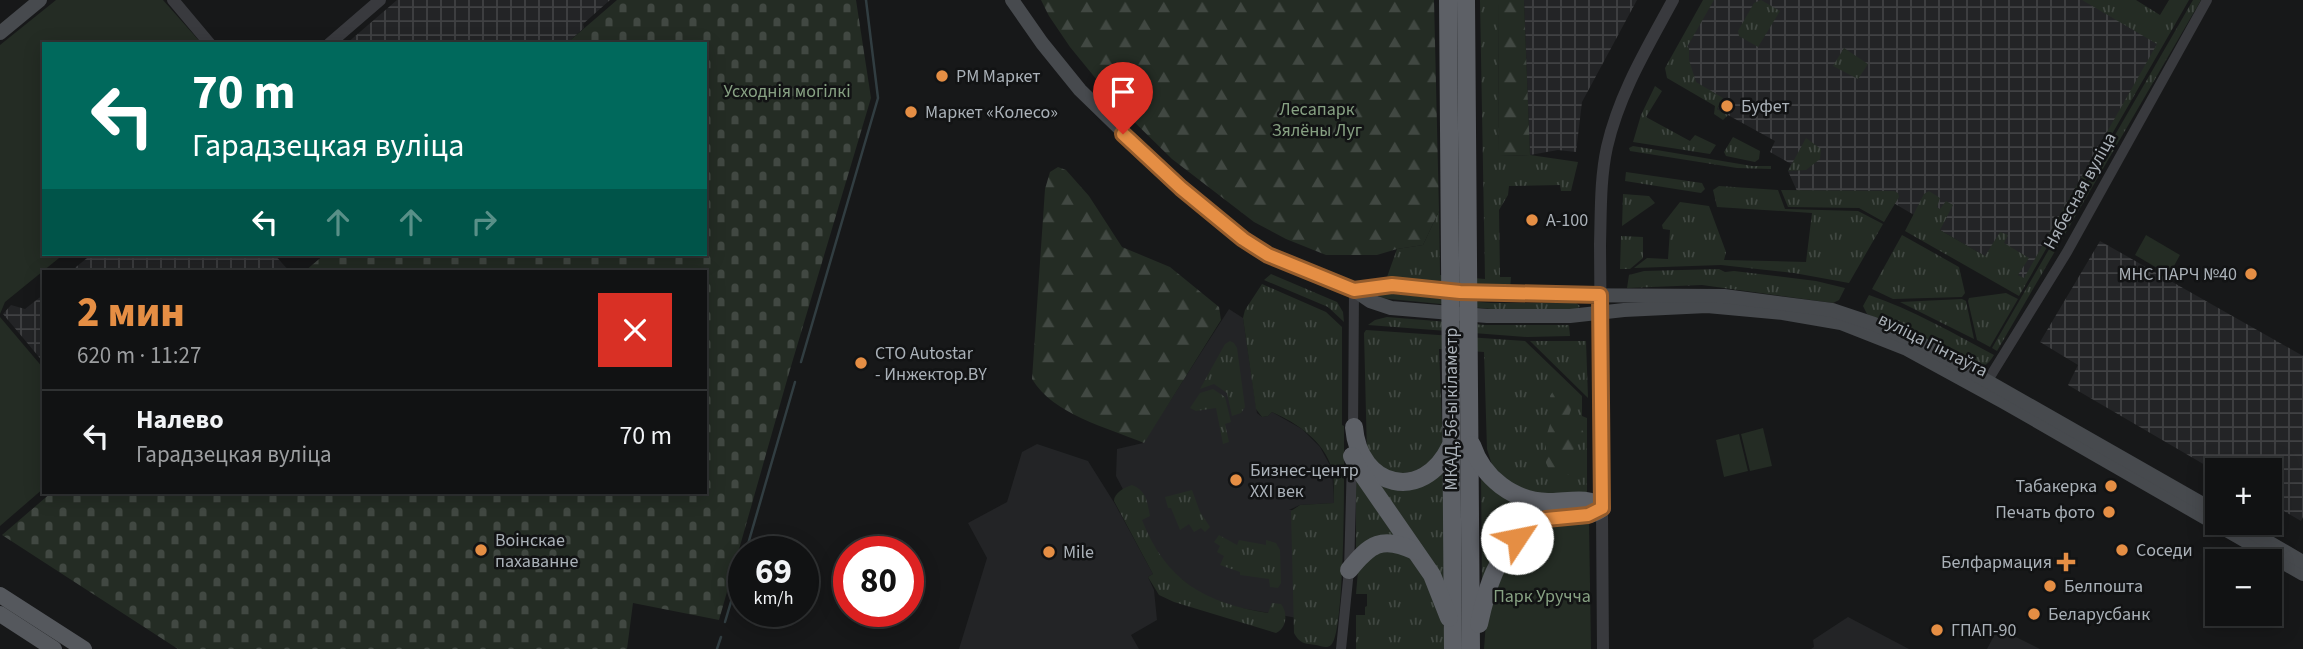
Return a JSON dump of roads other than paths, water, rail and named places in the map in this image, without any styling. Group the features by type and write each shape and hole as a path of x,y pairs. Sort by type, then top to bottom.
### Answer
{"highway":[{"name":"МКАД, 56-ы кіламетр","path":"1448,0 1459,240"},
{"name":"МКАД, 56-ы кіламетр","path":"1465,0 1459,240 1460,354 1470,438 1473,649"},
{"name":"МКАД, 56-ы кіламетр","path":"1454,640 1450,446 1460,354"},
{"path":"1354,427 1362,460 1380,476 1390,480 1408,481 1427,475 1444,460 1450,446"},
{"path":"1470,438 1488,474 1515,495 1540,501 1592,501 1602,508 1588,515 1546,519 1525,531 1506,550 1497,563 1485,593 1473,649"},
{"path":"1352,456 1432,575 1454,640"},
{"path":"1349,570 1366,550 1375,544 1401,544 1415,551"}],"main road":[{"path":"0,33 40,0"},
{"name":"вуліца Гінтаўта","path":"1012,0 1080,90 1171,179 1216,218 1268,255 1354,290 1370,301 1391,308 1459,314 1570,316 1707,306 1820,318 1850,326 1907,349 1985,386 2205,505"},
{"name":"вуліца Гінтаўта","path":"1354,290 1392,285 1460,292 1724,296 1832,310 1924,345 1985,386 2303,574"},
{"path":"2257,535 2303,562"},
{"path":"0,595 84,649"},
{"path":"0,614 54,649"}],"street":[{"path":"173,0 209,42"},
{"path":"331,42 380,0"},
{"path":"1603,649 1600,313 1602,186 1606,150 1617,109 1673,0"},
{"name":"Нябесная вуліца","path":"1985,386 2067,252 2207,0"},
{"name":"Нябесная вуліца","path":"2199,17 2214,0"},
{"path":"1341,649 1349,570 1354,427 1354,290"}],"waterway":[{"path":"801,362 878,98 866,0"},
{"path":"750,536 795,382"},
{"path":"725,622 728,612"},
{"path":"717,649 721,637"}],"place":[{"name":"РМ Маркет","path":"942,76"},
{"name":"Буфет","path":"1727,106"},
{"name":"Маркет «Колесо»","path":"911,112"},
{"name":"A-100","path":"1532,220"},
{"name":"МНС ПАРЧ №40","path":"2251,274"},
{"name":"СТО Autostar - Инжектор.BY","path":"861,363"},
{"name":"Бизнес-центр XXI век","path":"1236,480"},
{"name":"Табакерка","path":"2111,486"},
{"name":"Печать фото","path":"2109,512"},
{"name":"Воінскае пахаванне","path":"481,550"},
{"name":"Соседи","path":"2122,550"},
{"name":"Mile","path":"1049,552"},
{"name":"Белфармация","path":"2066,562"},
{"name":"Белпошта","path":"2050,586"},
{"name":"Беларусбанк","path":"2034,614"},
{"name":"ГПАП-90","path":"1937,630"}],"park label":[{"name":"Усходнія могілкі","path":"787,91"},
{"name":"Лесапарк Зялёны Луг","path":"1317,119"},
{"name":"Парк Уручча","path":"1542,596"}]}
